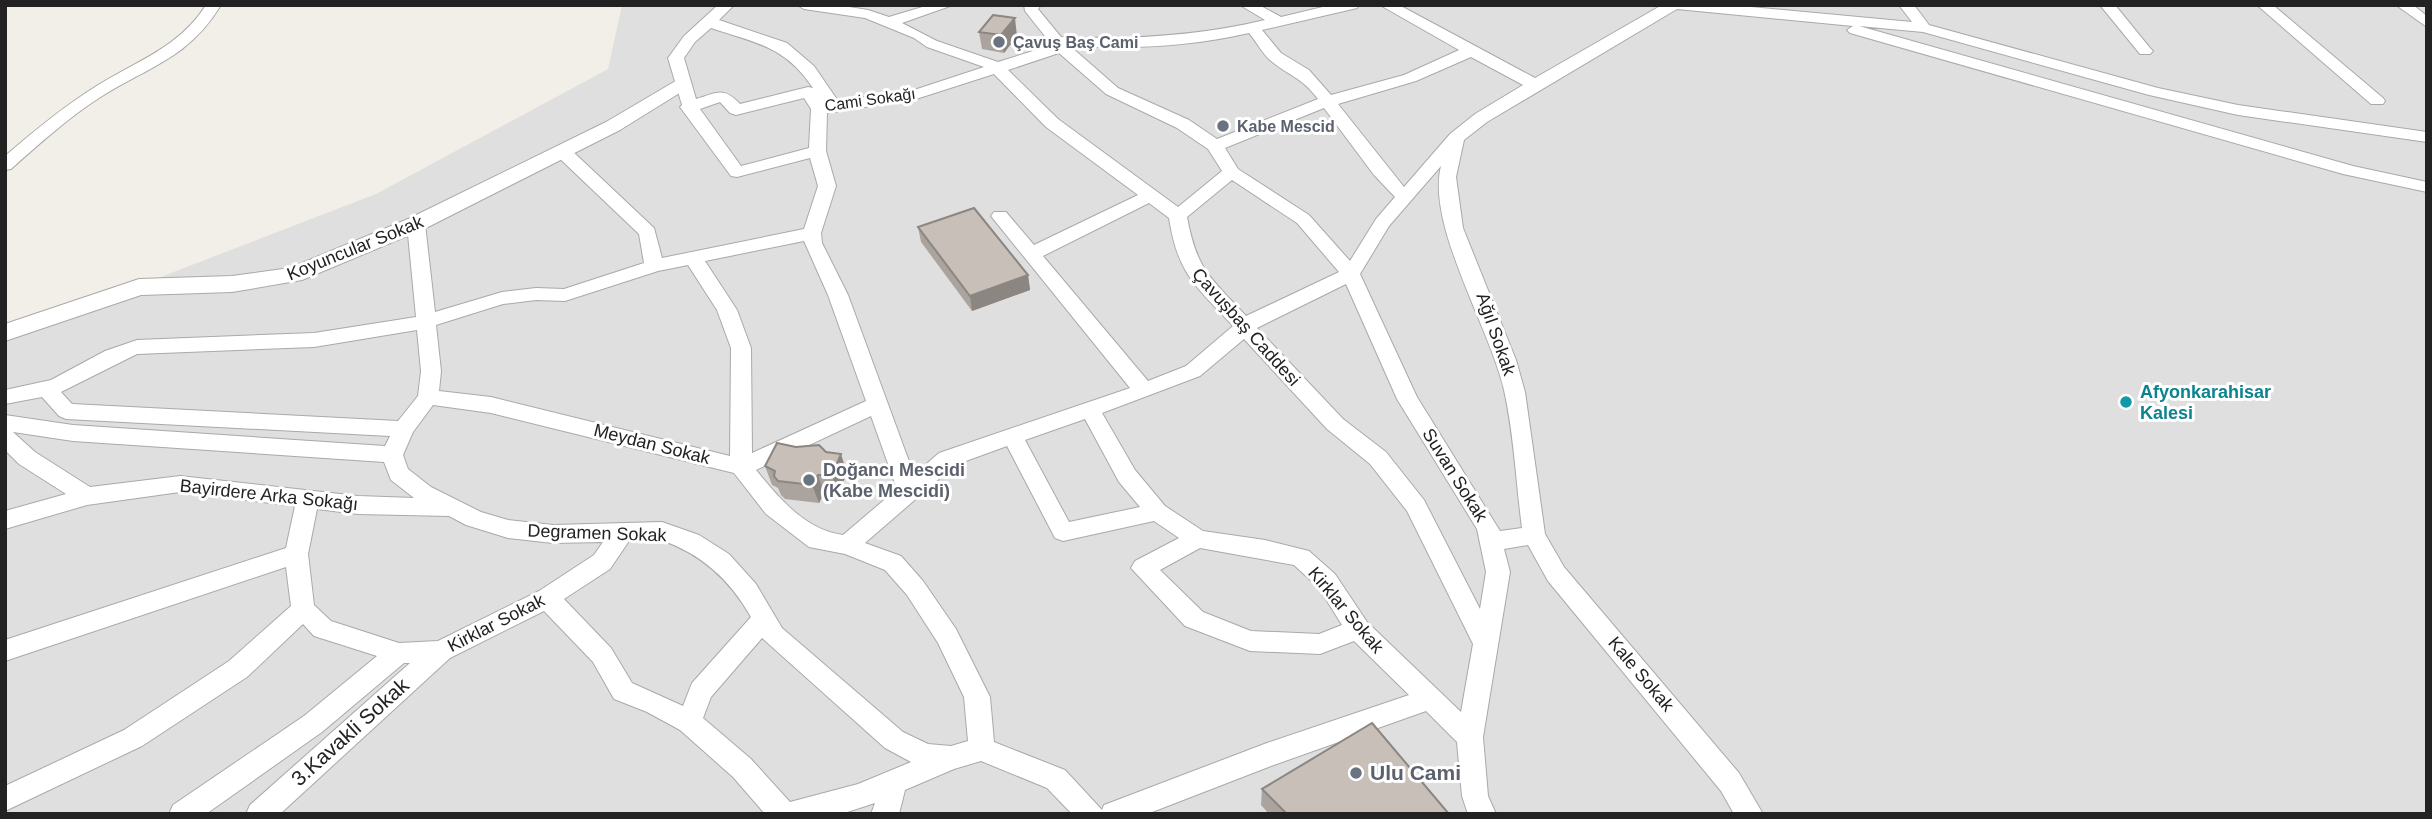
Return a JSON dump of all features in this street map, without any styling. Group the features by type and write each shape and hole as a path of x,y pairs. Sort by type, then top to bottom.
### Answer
{"street":[{"path":"5,165 92,95 177,49 198,31 214,5"},
{"path":"727,5 680,49 676,58 679,85 688,107 737,172 817,151"},
{"path":"804,5 868,14 919,35 932,44 980,59 996,68 1052,123 1178,216 1231,172 1215,146 1183,124 1112,91 1060,44 1028,6"},
{"path":"888,22 946,5"},
{"path":"1247,5 1282,23"},
{"path":"1060,44 1125,44 1209,37 1282,23 1352,5"},
{"path":"1387,5 1535,85"},
{"path":"847,545 947,459 1144,391 1193,371 1256,318 1351,274 1382,223 1456,138 1481,118 1673,5"},
{"path":"1680,5 1924,28 2155,92 2238,110 2427,137"},
{"path":"1906,5 1924,28"},
{"path":"2107,5 2145,51"},
{"path":"2263,5 2377,101"},
{"path":"2403,5 2427,23"},
{"path":"1802,15 2046,88 2235,136 2349,170 2427,187"},
{"path":"709,22 782,46 808,69 826,108 817,151 827,186 812,233 813,243 838,295 909,492"},
{"path":"1253,29 1270,47 1274,56 1303,73 1328,101 1380,171 1404,197"},
{"name":"Cami Sokağı","path":"688,107 723,96 736,110 808,92 826,108 916,94 1060,44"},
{"path":"1215,146 1328,101 1410,78 1471,51"},
{"name":"Koyuncular Sokak","path":"6,332 139,287 233,284 294,275 416,224 613,126 679,85"},
{"name":"Ağıl Sokak","path":"1456,138 1447,177 1454,228 1482,294 1515,392 1534,535"},
{"path":"562,151 648,232 654,266"},
{"name":"Suvan Sokak","path":"1231,172 1303,219 1351,274 1407,399 1488,528 1498,572 1470,737 1475,796 1482,814"},
{"path":"1031,254 1150,196"},
{"path":"1000,216 1144,391"},
{"name":"Çavuşbaş Caddesi","path":"1178,216 1182,246 1194,272 1335,424 1378,458 1416,506 1487,647"},
{"path":"5,423 73,433 392,455 404,429 428,397 431,371 416,224"},
{"path":"5,397 46,388 73,378 117,351 137,347 314,340 425,322 502,298 536,293 565,295 654,266 812,233"},
{"path":"693,258 727,310 741,348 741,467 774,508 817,541 847,545 893,563 915,588 941,627 977,697 982,749 1056,779 1090,814"},
{"path":"46,388 66,411 404,429"},
{"name":"Meydan Sokak","path":"428,397 491,405 741,467"},
{"path":"741,467 878,404"},
{"name":"Kirklar Sokak","path":"1090,410 1127,476 1157,512 1198,539 1265,549 1301,558 1327,581 1358,629 1470,737"},
{"path":"1013,436 1063,532 1157,512"},
{"path":"5,437 27,458 87,496"},
{"name":"Degramen Sokak","path":"392,455 399,474 424,493 474,519 508,529 553,534 662,531 691,541 721,561 748,591 773,635 894,740 925,756 951,758 982,749"},
{"name":"Bayirdere Arka Sokağı","path":"5,520 87,496 180,484 358,505 453,508"},
{"path":"5,799 133,738 238,668 303,609 296,554 308,498"},
{"name":"Kirklar Sokak","path":"303,609 323,629 399,653 441,652 547,598 602,562 621,534"},
{"path":"1491,542 1534,535"},
{"name":"Kale Sokak","path":"1534,535 1556,574 1730,782 1749,814"},
{"path":"1198,539 1143,568 1194,619 1250,641 1320,644 1358,629"},
{"path":"5,651 296,554"},
{"path":"547,598 602,655 623,691 656,704 689,722 741,768 783,814"},
{"path":"689,722 701,691 764,619"},
{"name":"3.Kavakli Sokak","path":"260,814 441,652"},
{"path":"200,809 313,724 399,653"},
{"path":"1114,814 1267,755 1429,699"},
{"path":"793,814 860,796 951,758"},
{"path":"885,814 894,781"}],"shaded area":[{"path":"622,5 2427,5 2427,814 5,814 5,337 376,194 608,69"}],"building":[{"path":"993,15 1015,18 1001,35 979,32"},
{"path":"974,208 1028,275 970,296 918,227"},
{"path":"777,443 796,447 819,445 826,452 841,454 832,475 818,475 812,485 778,481 774,476 775,471 765,466"},
{"name":"Ulu Cami","path":"1372,723 1449,814 1287,814 1262,789"}],"place":[{"name":"Çavuş Baş Cami","path":"999,42"},
{"name":"Kabe Mescid","path":"1223,126"},
{"name":"Afyonkarahisar Kalesi","path":"2126,402"},
{"name":"Doğancı Mescidi (Kabe Mescidi)","path":"809,480"},
{"name":"Ulu Cami","path":"1356,773"}]}
